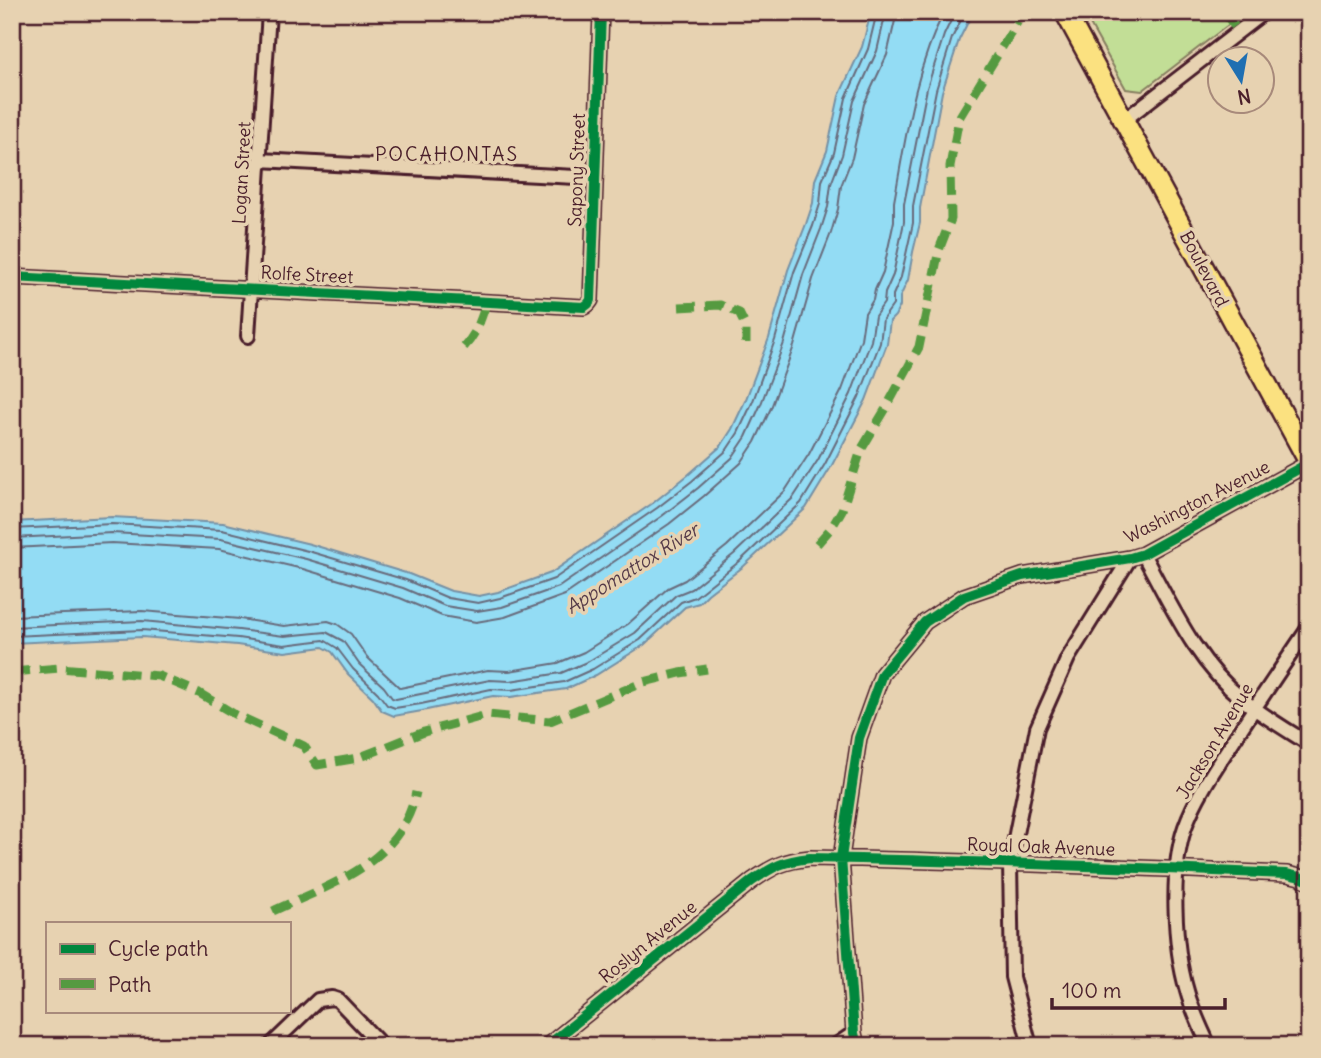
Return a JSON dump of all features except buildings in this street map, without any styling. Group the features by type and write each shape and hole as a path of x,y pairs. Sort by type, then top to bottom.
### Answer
{"main road":[{"name":"Boulevard","path":"1065,12 1309,462"}],"street":[{"name":"Logan Street","path":"248,336 269,12"},
{"name":"Sapony Street","path":"565,306 584,307 590,300 601,12"},
{"path":"1124,121 1264,12"},
{"path":"260,160 594,178"},
{"name":"Rolfe Street","path":"12,277 565,306"},
{"name":"Washington Avenue","path":"855,1039 841,858 859,738 882,674 925,622 964,596 1022,576 1137,556 1309,462"},
{"path":"1030,1046 1012,977 1010,864 1037,728 1068,658 1137,556 1204,660 1230,688 1254,708 1309,744"},
{"name":"Jackson Avenue","path":"1209,1046 1186,990 1180,958 1176,869 1185,828 1217,766 1309,627"},
{"name":"Royal Oak Avenue","path":"772,867 792,860 841,858 1287,874 1309,881"},
{"name":"Roslyn Avenue","path":"547,1046 772,867"},
{"path":"270,1046 318,1000 332,998 338,1000 382,1046"},
{"path":"835,1046 855,1039"}],"green space":[{"path":"1083,12 1245,12 1142,91 1126,89"}],"water":[{"name":"Appomattox River","path":"871,12 973,12 959,40 942,92 908,280 900,297 900,306 890,321 887,344 866,400 806,508 744,566 699,603 685,607 644,645 596,675 566,689 511,697 493,696 394,716 382,711 332,652 323,647 285,652 142,637 12,643 12,522 112,517 223,523 310,544 409,574 451,591 479,596 551,573 653,503 721,446 746,399 813,203 815,180 827,151 839,96 862,47"}],"marked path":[{"path":"1224,12 1239,32"},
{"path":"817,544 842,510 861,450 919,347 939,250 951,219 950,166 959,118 1018,21"},
{"path":"464,347 481,320 487,301"},
{"path":"679,307 720,305 739,313 746,327 746,343"},
{"path":"12,672 59,668 159,676 304,746 317,765 358,758 424,732 487,715 550,721 644,682 707,669"},
{"path":"273,911 340,880 380,854 396,837 408,816 416,792"}],"cycle path":[{"path":"12,277 584,307 591,300 601,12"},
{"path":"857,1046 841,858 859,738 882,674 925,622 964,596 1022,576 1143,554 1309,463"},
{"path":"547,1046 752,881 773,868 793,861 810,858 870,859 1168,869 1287,874 1309,881"}],"district":[{"name":"POCAHONTAS","path":"447,154"}]}
